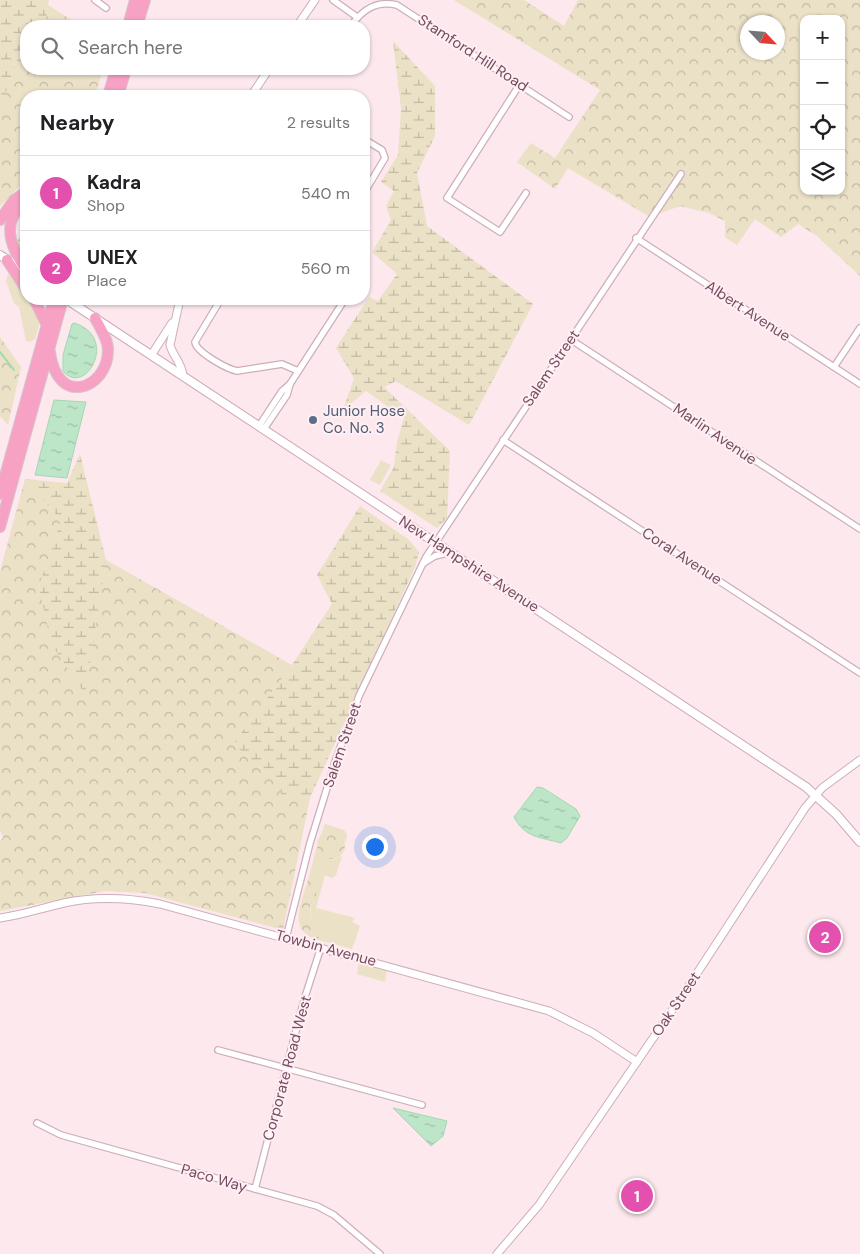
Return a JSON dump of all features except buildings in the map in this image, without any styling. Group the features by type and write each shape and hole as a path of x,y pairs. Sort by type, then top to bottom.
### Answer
{"highway":[{"path":"130,20 135,0"},
{"path":"139,20 145,0"},
{"path":"110,90 114,75"},
{"path":"120,90 124,75"},
{"path":"0,220 14,200 20,196"},
{"path":"20,208 16,212 10,234 12,247 20,261"},
{"path":"3,258 20,281"},
{"path":"37,305 47,325"},
{"path":"0,494 52,305"},
{"path":"0,527 63,305"},
{"path":"50,347 55,373 61,382 76,387 92,382 105,364 108,350 104,336 95,318"}],"main road":[{"path":"3,258 20,268"},
{"name":"New Hampshire Avenue","path":"74,305 183,374 261,428 436,541 816,795 841,819 860,842"}],"street":[{"path":"95,0 106,8"},
{"path":"301,20 315,0"},
{"path":"333,0 357,17"},
{"name":"Stamford Hill Road","path":"355,20 376,4 397,5 569,117"},
{"path":"255,90 265,75"},
{"path":"520,84 446,198 500,232 526,192"},
{"path":"370,143 382,150 385,158 370,183"},
{"name":"Salem Street","path":"286,938 310,843 336,759 363,688 424,563 436,541 636,238 681,174"},
{"name":"Albert Avenue","path":"636,238 860,384"},
{"path":"179,305 170,345 171,351 181,362 183,374"},
{"path":"217,305 195,342 198,349 230,370 237,371 282,364 298,371"},
{"path":"261,428 282,391 290,384 341,305"},
{"path":"152,354 176,316"},
{"path":"834,367 860,328"},
{"name":"Marlin Avenue","path":"570,339 860,529"},
{"name":"Coral Avenue","path":"503,440 860,673"},
{"path":"424,563 435,556 452,552"},
{"name":"Oak Street","path":"496,1254 539,1205 816,795 860,760"},
{"name":"Towbin Avenue","path":"0,918 96,898 124,899 160,904 549,1010 593,1033 637,1062"},
{"name":"Corporate Road West","path":"255,1189 304,1000 321,947"},
{"path":"218,1050 422,1105"},
{"name":"Paco Way","path":"36,1123 61,1135 307,1203 333,1215 380,1254"}],"green space":[{"path":"0,0 49,0 46,18 43,20 20,20 20,51 0,109"},
{"path":"454,0 524,0 564,26 578,0 860,0 860,276 817,236 798,224 781,237 755,219 737,245 725,237 725,221 709,213 680,206 650,217 568,168 555,189 517,162 531,143 555,158 600,90"},
{"path":"48,5 72,20 43,20 46,18"},
{"path":"393,41 435,86 435,136 417,173 427,226 533,304 469,425 396,381 384,387 450,451 447,518 437,528 380,491 394,467 397,442 404,418 366,391 343,410 354,378 336,348 364,305 370,305 370,297 378,301 397,274 372,252 391,220 386,206 394,191 381,182 398,155 401,108"},
{"path":"20,51 20,75 101,75 97,90 20,90 20,186 0,206 0,109"},
{"path":"20,236 20,248 16,244"},
{"path":"8,274 20,287 20,305 34,305 41,319 35,339 30,342 26,341 19,307 14,303 6,281"},
{"path":"0,337 21,367 8,425 0,416"},
{"path":"80,454 106,560 85,694 51,644 39,586 61,520 25,479 67,483"},
{"path":"381,460 391,465 380,485 370,480"},
{"path":"25,479 61,520 39,586 84,693 106,560 292,665 233,744 263,770 282,780 282,796 310,798 283,930 145,893 105,891 0,911 0,840 3,838 0,830 0,571"},
{"path":"360,506 409,540 419,552 415,567 310,798 281,796 282,780 263,770 233,744 292,665 332,604 317,575"},
{"path":"325,824 344,830 347,835 346,842 342,837 322,835 320,838"},
{"path":"331,831 341,835 345,845 341,855 331,859 321,855 317,845 321,835"},
{"path":"317,846 321,855 332,860 342,856 336,875 332,878 325,875 316,908 355,918 352,922 360,926 352,949 318,940 321,928 312,918 310,907 318,883 308,880"},
{"path":"308,880 318,883 315,901 310,905 310,909 312,919 322,927 318,940 308,936 302,930 299,923 300,907"},
{"path":"359,962 387,969 385,982 357,974"}],"water":[{"path":"74,323 88,330 95,340 97,351 94,362 88,371 80,377 72,377 63,371 63,355 72,324"},
{"path":"54,400 86,402 67,478 35,475"},
{"path":"537,787 543,788 576,809 580,816 567,838 561,843 528,833 518,824 514,817"},
{"path":"393,1108 447,1121 443,1136 431,1146"}],"waterway":[{"path":"0,352 14,370"}],"place":[{"name":"Junior Hose Co. No. 3","path":"313,420"},
{"name":"UNEX","path":"825,937"},
{"name":"Kadra","path":"637,1196"}]}
